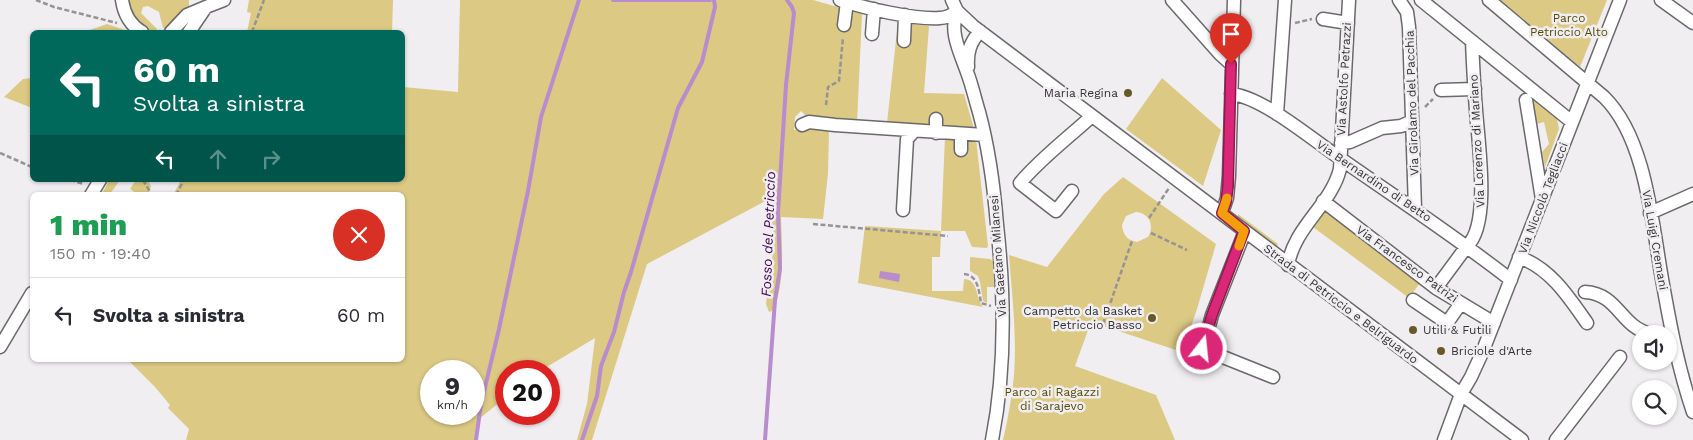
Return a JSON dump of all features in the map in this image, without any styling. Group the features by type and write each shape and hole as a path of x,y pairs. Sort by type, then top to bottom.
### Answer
{"street":[{"path":"122,0 124,11 138,30"},
{"path":"174,30 187,15 224,0"},
{"path":"1222,213 1228,189 1234,0"},
{"path":"1277,114 1286,0"},
{"name":"Via Astolfo Petrazzi","path":"1288,265 1296,240 1323,201 1338,175 1349,0"},
{"name":"Via Girolamo del Pacchia","path":"1400,0 1406,10 1408,21 1415,209"},
{"path":"1421,0 1572,122"},
{"name":"Via Luigi Cremani","path":"1489,0 1587,82 1618,113 1626,128 1640,166 1669,325"},
{"name":"Via Niccolò Tegliacci","path":"1444,440 1461,394 1478,363 1494,323 1620,0"},
{"path":"1661,0 1693,23"},
{"path":"844,25 844,1 906,15 941,18 955,5"},
{"path":"1176,3 1231,64"},
{"name":"Strada di Petriccio e Belriguardo","path":"955,5 968,22 1522,440"},
{"name":"Via Gaetano Milanesi","path":"955,5 955,36 968,74 984,135 998,232 1002,307 1001,382 992,440"},
{"path":"190,30 206,7"},
{"path":"872,34 874,9"},
{"path":"904,41 906,15"},
{"path":"1323,19 1348,23"},
{"name":"Via Gaetano Milanesi","path":"968,74 969,47 980,31"},
{"name":"Via Lorenzo di Mariano","path":"1436,288 1472,242 1476,233 1481,205 1481,175 1472,41"},
{"path":"1441,90 1474,89"},
{"name":"Via Bernardino di Betto","path":"1231,94 1252,99 1277,114 1415,209 1511,280"},
{"path":"1526,100 1542,199"},
{"path":"1072,191 1056,211 1020,183 1039,162 1092,116"},
{"path":"936,119 936,133"},
{"path":"1341,143 1350,142 1382,128 1401,126 1412,121"},
{"path":"802,125 808,122 936,133 984,135"},
{"path":"903,210 907,139 914,131"},
{"path":"961,134 961,150"},
{"path":"1650,213 1693,194"},
{"name":"Via Francesco Patrizi","path":"1323,201 1436,288 1494,323"},
{"path":"1244,231 1212,315 1202,349 1273,377"},
{"path":"1520,257 1535,264 1556,281 1587,323"},
{"path":"1584,292 1598,294 1609,300 1633,325"},
{"path":"0,347 30,296"},
{"path":"1413,300 1447,324 1461,303"},
{"path":"1556,440 1620,358"},
{"name":"Via Luigi Cremani","path":"1677,359 1693,412"}],"path":[{"path":"36,0 54,7 138,30"},
{"path":"253,30 264,0"},
{"path":"1283,30 1297,22 1323,19"},
{"path":"826,105 828,87 839,80 844,25"},
{"path":"1412,121 1441,90"},
{"path":"0,153 30,166"},
{"path":"1149,218 1170,187"},
{"path":"813,224 948,236"},
{"path":"1150,233 1187,250"},
{"path":"1103,324 1132,241"},
{"path":"964,274 972,276 976,282 983,304 1002,307"}],"green space":[{"path":"126,0 189,0 189,7 166,28 163,28 159,12 148,6 143,7 141,13 156,30 144,28 136,21"},
{"path":"249,0 393,0 392,30 247,30 251,13 247,12"},
{"path":"460,0 813,0 862,14 857,122 808,118 801,111 795,117 794,130 809,127 829,129 828,174 823,219 781,217 781,276 778,299 774,310 769,312 766,304 775,237 771,222 771,198 647,264 592,440 577,440 587,404 595,338 558,360 495,360 495,406 485,414 485,360 420,360 420,425 478,425 477,440 186,440 189,429 168,408 170,405 155,387 130,362 405,362 405,192 175,192 180,182 405,182 405,87 458,92"},
{"name":"Parco Petriccio Alto","path":"1500,0 1607,0 1580,67"},
{"path":"898,22 929,26 924,93 964,94 974,129 887,123"},
{"path":"107,24 125,30 90,30"},
{"path":"30,78 30,107 4,97 23,79"},
{"path":"1162,78 1221,130 1203,186 1126,129"},
{"path":"1534,99 1557,119 1559,129 1545,167 1542,152 1549,144 1544,122 1536,124 1531,100"},
{"path":"945,137 976,139 988,246 987,248 972,247 965,231 941,231"},
{"name":"Parco ai Ragazzi di Sarajevo","path":"1123,177 1216,244 1182,352 1091,322 1075,366 1156,395 1175,440 1003,440 1011,399 1015,360 1014,315 1009,255 1047,267 1104,194","holes":["1136,212 1141,213 1150,220 1151,228 1148,237 1137,242 1126,236 1122,225 1126,216"]},
{"path":"108,182 119,182 111,192 103,192"},
{"path":"135,182 149,182 151,186 149,192 134,192 130,189"},
{"path":"1324,210 1420,283 1409,298 1313,227"},
{"path":"1238,214 1278,244 1277,247 1238,217"},
{"path":"865,226 941,231 940,257 932,257 932,291 963,291 964,279 969,280 972,282 983,307 858,283"},
{"path":"970,257 993,261 994,287 987,287 987,303 983,301 978,276 970,271"}],"shaded area":[{"path":"880,271 900,274 899,282 879,278"}],"waterway":[{"path":"476,440 481,404 528,191 541,117 579,0"},
{"path":"613,0 710,0"},
{"path":"582,440 597,396 601,366 614,332 678,108 702,62 715,7 714,0"},
{"name":"Fosso del Petriccio","path":"765,440 775,300 780,269 778,212 786,85 794,13 787,0"}],"slow traffic":[{"path":"1227,198 1222,213 1244,231 1239,246"}],"place":[{"name":"Maria Regina","path":"1128,93"},
{"name":"Campetto da Basket Petriccio Basso","path":"1152,318"},
{"name":"Utili & Futili","path":"1413,330"},
{"name":"Briciole d'Arte","path":"1441,351"}],"route":[{"path":"1202,349 1212,315 1244,231 1222,213 1228,194 1231,64"}]}
